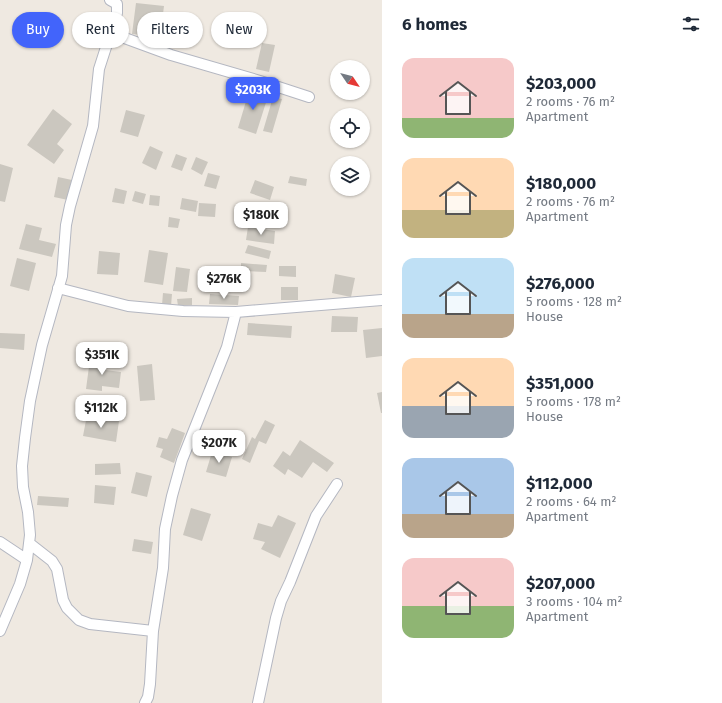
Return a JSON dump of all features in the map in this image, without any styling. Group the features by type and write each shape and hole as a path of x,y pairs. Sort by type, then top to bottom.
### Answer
{"street":[{"path":"110,0 117,4 117,12"},
{"path":"129,40 171,55 309,97"},
{"path":"0,631 20,584 27,560 30,534 28,512 23,487 22,466 30,401 42,345 62,276 66,225 92,126 99,69 106,48"},
{"path":"58,288 128,306 183,312 236,312 382,300"},
{"path":"145,703 148,697 150,684 153,632 163,568 165,529 172,496 182,460 227,347 236,312"},
{"path":"258,703 281,601 316,516 336,484"},
{"path":"0,542 27,560"},
{"path":"29,543 52,561 57,569 63,600 67,608 79,620 90,624 153,632"}],"building":[{"path":"136,3 164,6 163,12 137,12 137,35 132,34"},
{"path":"267,44 275,45 269,72 256,69 261,48 267,48"},
{"path":"250,88 269,93 256,134 238,128"},
{"path":"273,97 282,99 272,133 263,131"},
{"path":"53,109 72,124 57,144 64,150 54,164 27,145"},
{"path":"126,110 145,115 138,137 120,132"},
{"path":"150,146 163,152 156,170 142,163"},
{"path":"176,154 187,158 182,171 171,167"},
{"path":"196,157 208,162 202,175 191,169"},
{"path":"0,164 13,168 5,202 0,201"},
{"path":"208,173 220,176 216,189 204,186"},
{"path":"290,176 307,179 306,186 288,183"},
{"path":"58,177 72,180 68,200 54,197"},
{"path":"255,180 274,187 270,200 250,193"},
{"path":"115,188 127,191 124,204 112,202"},
{"path":"135,191 146,194 143,204 132,201"},
{"path":"150,195 160,196 159,206 149,205"},
{"path":"182,198 198,201 196,212 180,209"},
{"path":"199,203 216,204 215,217 198,216"},
{"path":"169,217 180,219 178,228 168,227"},
{"path":"26,224 42,228 39,240 56,244 52,257 19,249"},
{"path":"248,227 275,231 274,244 246,240"},
{"path":"248,245 271,251 269,259 245,253"},
{"path":"149,250 168,253 163,285 144,282"},
{"path":"99,251 120,253 118,275 97,274"},
{"path":"17,258 36,263 29,291 10,286"},
{"path":"241,263 267,265 266,272 241,271"},
{"path":"279,266 296,266 296,277 279,276"},
{"path":"176,267 190,269 187,292 173,291"},
{"path":"335,274 355,278 351,297 332,293"},
{"path":"281,287 298,287 298,300 281,300"},
{"path":"163,293 172,294 171,306 162,305"},
{"path":"210,294 239,296 238,305 209,304"},
{"path":"192,298 192,305 178,306 177,299"},
{"path":"332,316 358,317 357,332 331,332"},
{"path":"248,323 292,326 291,338 247,335"},
{"path":"382,328 382,356 366,358 363,330"},
{"path":"0,333 25,334 24,350 0,348"},
{"path":"90,359 106,361 105,370 121,372 119,388 102,386 102,391 86,389"},
{"path":"152,364 155,400 140,401 137,366"},
{"path":"382,392 382,413 381,413 377,393"},
{"path":"87,415 119,421 116,442 83,436"},
{"path":"265,420 275,425 266,444 259,441 250,463 242,459 252,437 255,439"},
{"path":"172,428 185,433 174,463 160,457 163,449 156,447 159,437 167,439"},
{"path":"300,440 334,463 327,472 313,462 302,478 288,469 285,475 273,466 283,451 290,456"},
{"path":"212,452 232,457 226,477 206,472"},
{"path":"120,463 121,474 95,475 95,464"},
{"path":"136,472 152,476 147,497 131,493"},
{"path":"95,485 116,487 114,505 94,503"},
{"path":"38,496 69,498 68,507 37,505"},
{"path":"191,508 211,514 202,541 183,535"},
{"path":"278,515 296,523 280,558 261,549 265,542 253,539 258,523 272,527"},
{"path":"134,539 153,542 151,554 132,551"}]}
